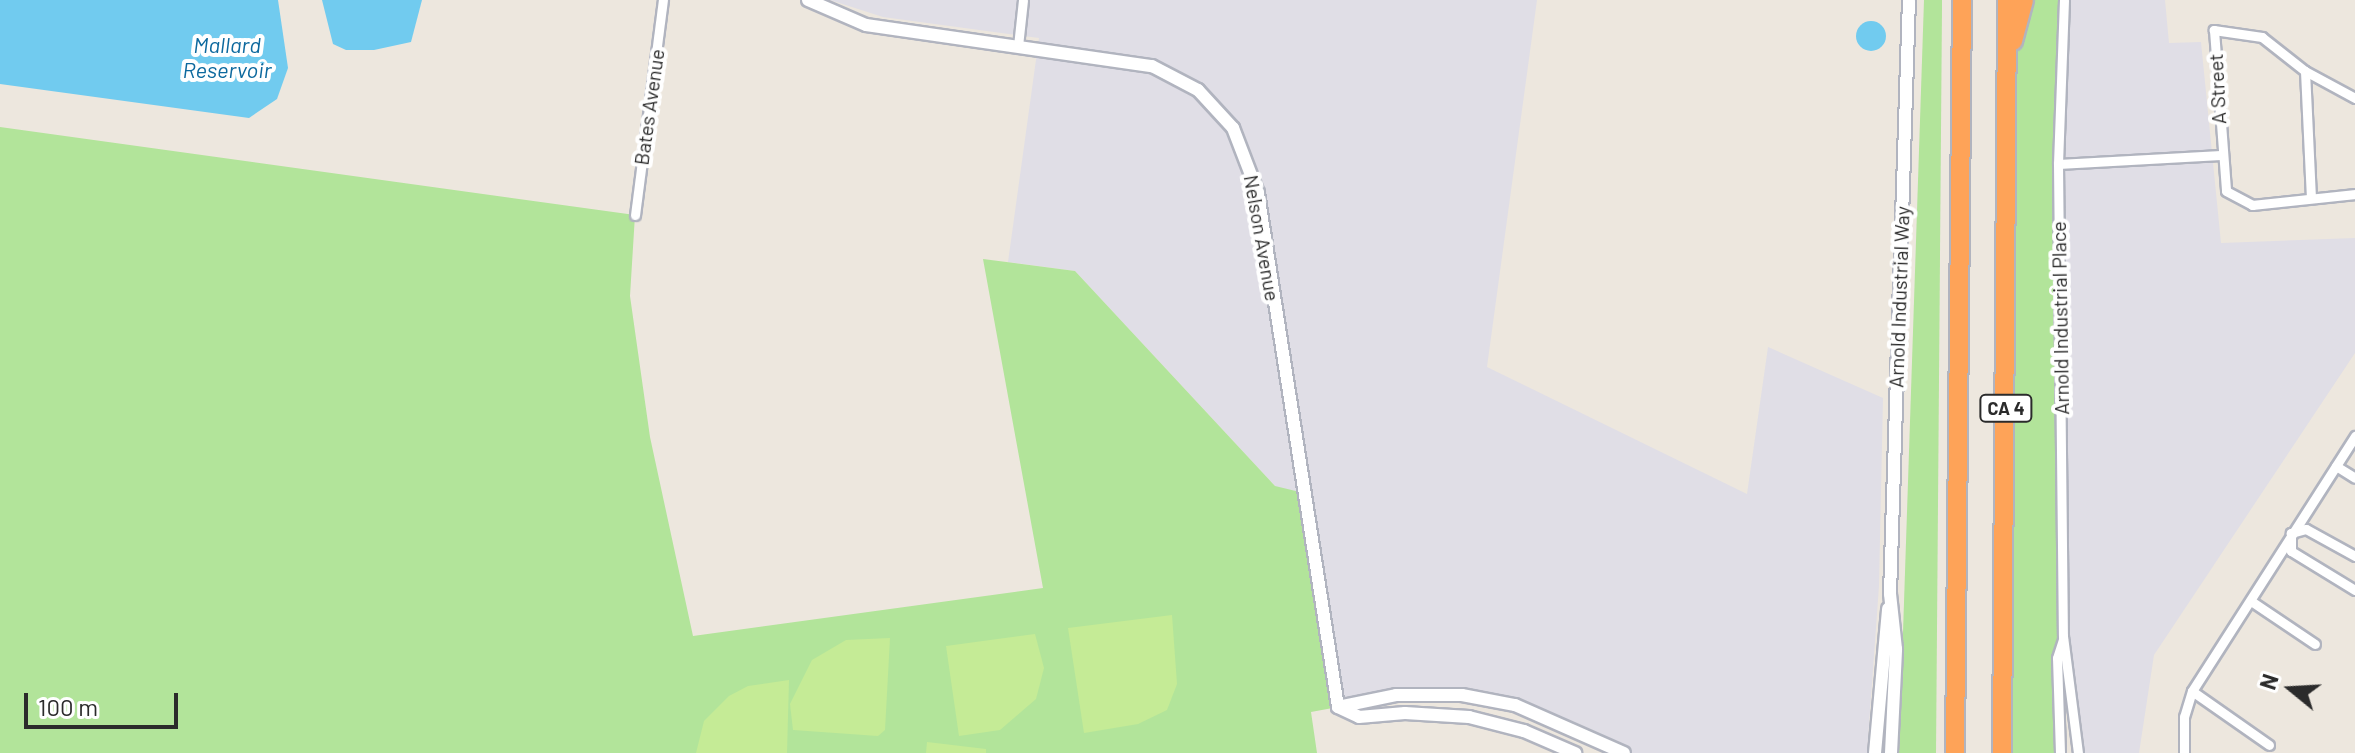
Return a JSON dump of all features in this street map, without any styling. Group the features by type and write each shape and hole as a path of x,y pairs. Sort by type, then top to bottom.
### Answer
{"highway":[{"path":"1950,0 1958,75"},
{"name":"CA 4","path":"1953,753 1958,75 1962,0"},
{"name":"CA 4","path":"2002,753 2007,0"},
{"path":"2006,63 2024,0"}],"street":[{"name":"Bates Avenue","path":"635,215 663,0"},
{"name":"Nelson Avenue","path":"808,0 866,25 1152,66 1175,76 1211,101 1244,148 1262,218 1338,707"},
{"path":"1018,46 1023,0"},
{"name":"Arnold Industrial Way","path":"1891,753 1896,649 1890,594 1909,0"},
{"name":"Arnold Industrial Place","path":"2064,0 2058,164 2063,636 2078,753"},
{"name":"A Street","path":"2355,98 2305,71 2262,37 2214,30 2226,191 2243,203 2355,194"},
{"path":"2305,71 2311,197"},
{"path":"2058,164 2221,155"},
{"path":"2184,753 2184,717 2192,691 2355,436"},
{"path":"2336,466 2355,478"},
{"path":"2291,533 2306,529 2355,556"},
{"path":"2291,533 2291,551 2355,590"},
{"name":"Arnold Industrial Way","path":"1875,753 1880,648 1890,594"},
{"path":"2251,601 2315,644"},
{"name":"Arnold Industrial Place","path":"2060,753 2057,658 2063,636"},
{"path":"2192,691 2269,745"},
{"path":"1338,707 1396,695 1462,695 1515,705 1624,753"},
{"path":"1338,707 1359,717 1405,713 1469,717 1524,731 1575,753"}],"shaded area":[{"path":"830,0 1537,0 1487,367 1747,494 1768,347 1883,398 1879,586 1867,753 1624,753 1515,705 1396,695 1338,707 1275,486 1075,271 1008,262 1039,38 883,17"},
{"path":"2064,0 2165,0 2169,43 2201,42 2221,243 2355,238 2355,353 2154,655 2139,753 2078,753 2063,636 2058,164"}],"green space":[{"path":"1924,0 1942,0 1936,753 1899,753"},
{"path":"2024,0 2064,0 2060,753 2001,753 2006,63"},
{"path":"0,127 635,215 630,296 650,437 693,636 1043,588 983,259 1075,271 1275,486 1304,493 1338,707 1311,712 1317,753 0,753"},
{"path":"1172,615 1177,684 1167,710 1138,724 1084,733 1068,628"},
{"path":"1035,634 1044,668 1036,699 1000,730 959,736 946,646"},
{"path":"890,638 885,730 878,736 793,730 790,704 812,660 846,640"},
{"path":"789,680 787,753 696,753 704,721 729,696 748,686"},
{"path":"927,742 986,749 986,753 926,753"}],"water":[{"name":"Mallard Reservoir","path":"0,0 278,0 288,68 277,99 249,118 0,84"},
{"path":"322,0 422,0 411,42 374,50 346,50 333,44"},
{"path":"1871,21 1882,25 1886,36 1882,47 1871,51 1860,47 1856,36 1860,25"}]}
